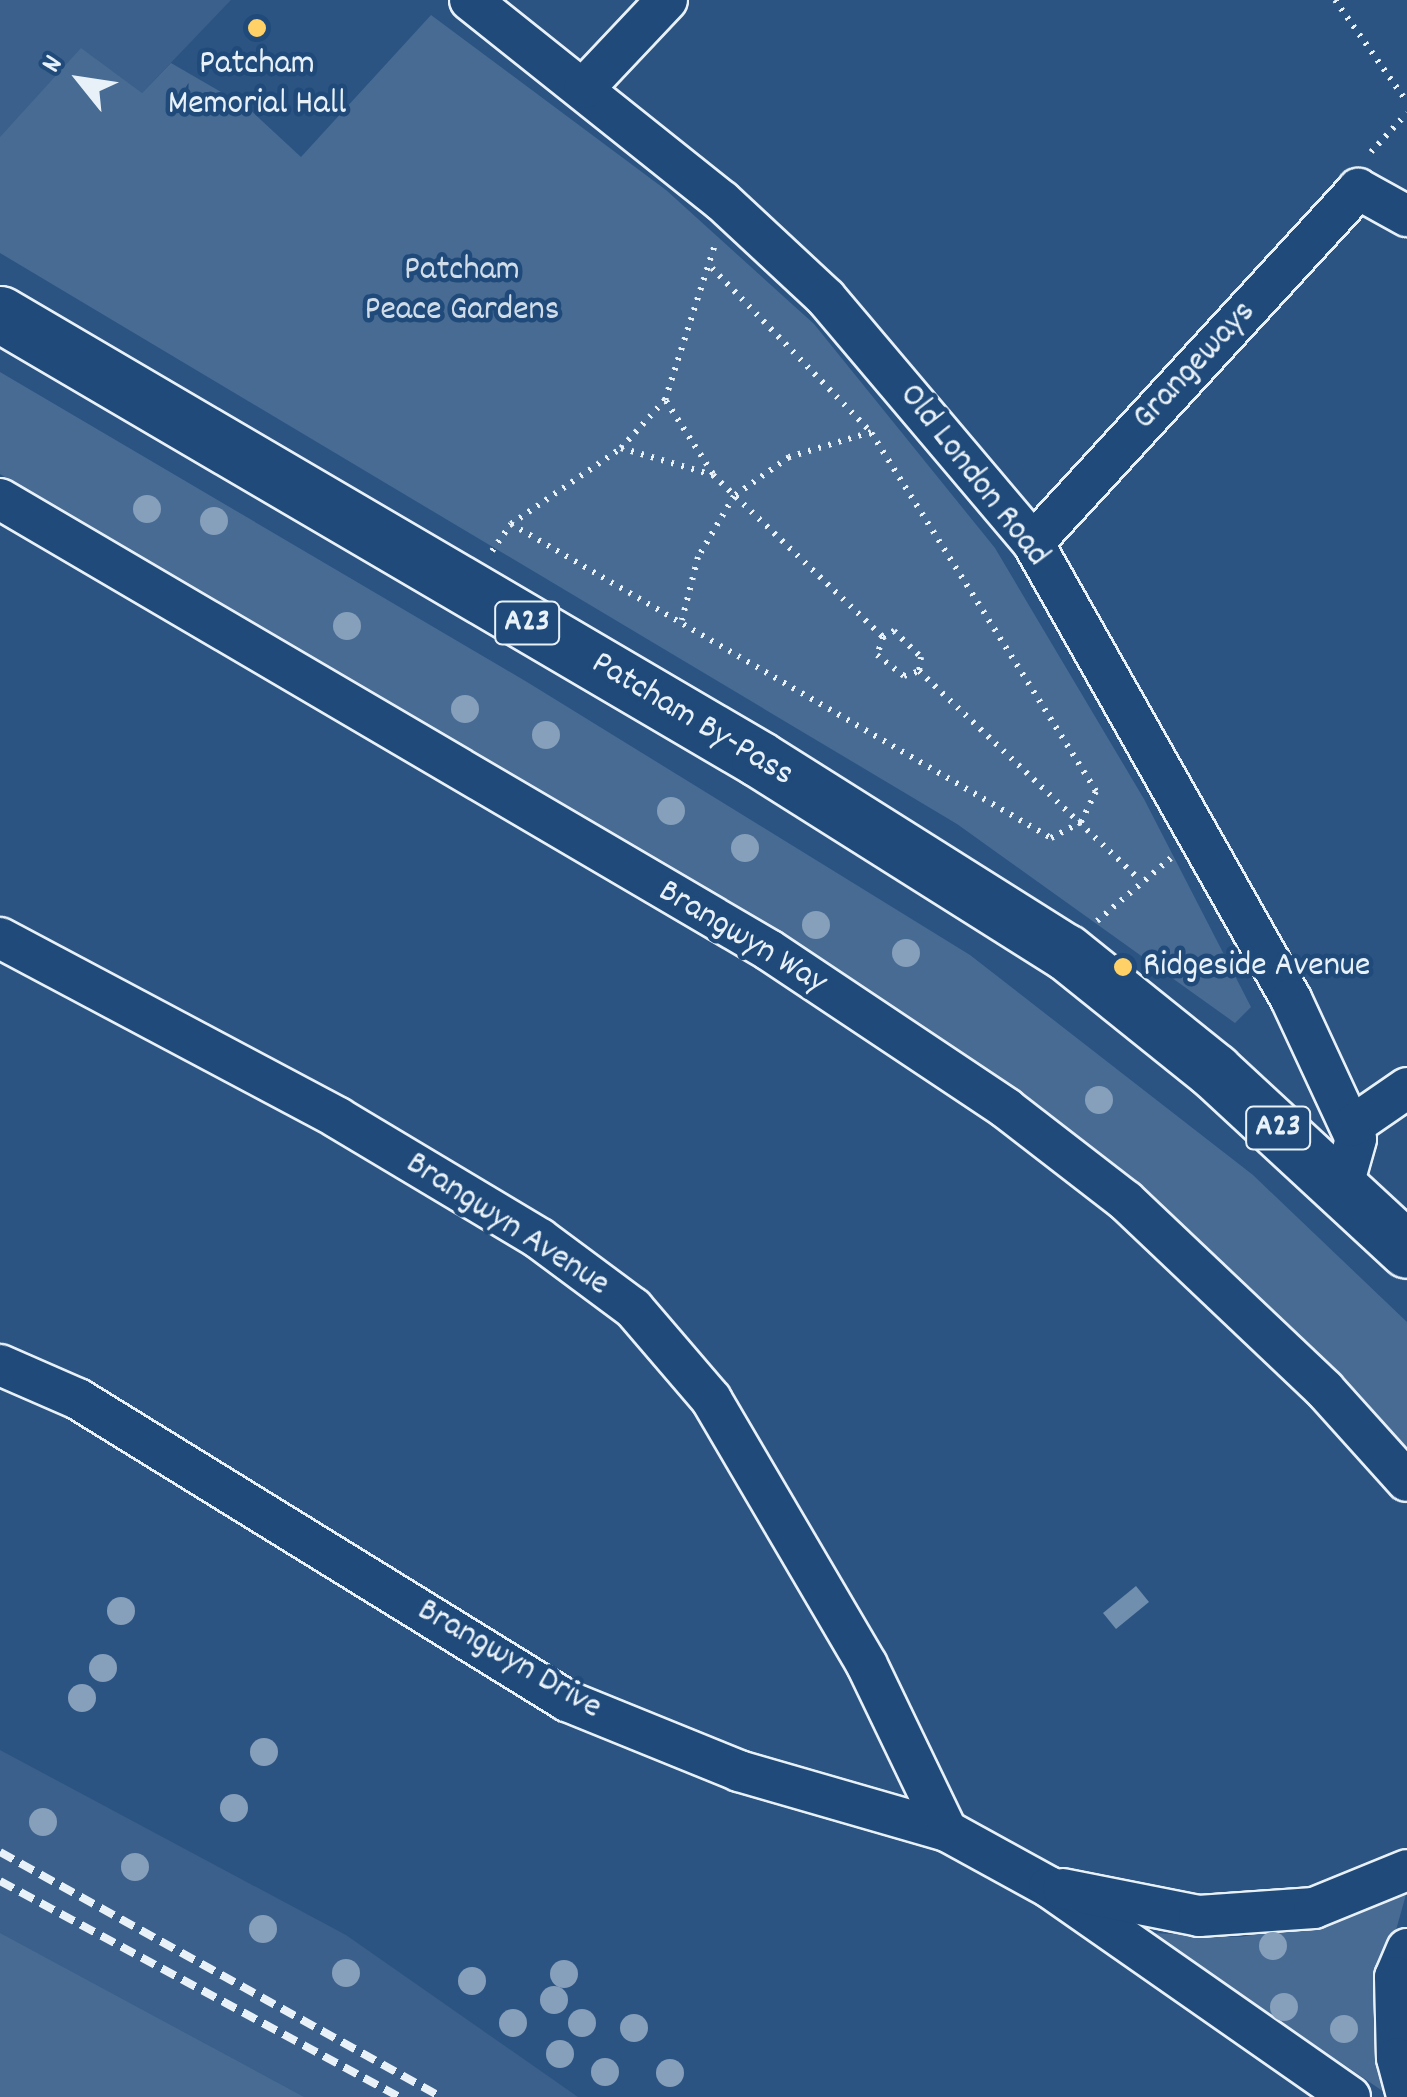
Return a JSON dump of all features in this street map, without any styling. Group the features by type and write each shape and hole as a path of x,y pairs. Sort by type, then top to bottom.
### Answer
{"highway":[{"name":"Patcham By-Pass","path":"0,314 898,843 1066,952 1343,1185"},
{"name":"A23","path":"1343,1185 1407,1250"}],"street":[{"name":"Old London Road","path":"470,0 722,201 826,298 1033,543 1292,999 1352,1126"},
{"path":"584,88 668,0"},
{"name":"Grangeways","path":"1033,543 1358,189 1407,216"},
{"name":"Brangwyn Way","path":"0,498 769,950 1006,1109 1126,1200 1325,1390 1407,1481"},
{"name":"Brangwyn Avenue","path":"0,938 338,1118 540,1240 633,1308 711,1399 867,1665 947,1831"},
{"path":"1343,1185 1356,1139 1352,1126 1407,1088"},
{"name":"Brangwyn Drive","path":"0,1365 78,1400 567,1701 739,1771 947,1831 1050,1886 1350,2097"},
{"name":"Brangwyn Drive","path":"1050,1886 1199,1916 1314,1908 1407,1870"},
{"path":"1407,1949 1395,1977 1396,2058 1407,2095"}],"path":[{"path":"1335,0 1407,102"},
{"path":"467,587 511,524 621,448 665,400 712,268 722,201"},
{"path":"511,524 1051,838 1081,822 1096,791 871,432 712,268"},
{"path":"665,400 713,475 883,637"},
{"path":"682,620 698,557 734,496 789,456 871,432"},
{"path":"621,448 713,475"},
{"path":"894,632 921,656 919,671 904,676 877,655 883,637 894,632"},
{"path":"919,671 1139,879"},
{"path":"1066,952 1139,879 1177,854 1171,845 1196,829"}],"shaded area":[{"path":"0,0 231,0 142,93 0,137"},
{"path":"1136,1586 1149,1602 1116,1629 1103,1613"},
{"path":"0,1750 346,1935 578,2097 179,2097 0,2010"}],"green space":[{"name":"Patcham Peace Gardens","path":"431,15 666,190 814,324 995,548 1144,799 1251,1007 1235,1023 957,824 0,253 0,137 81,48 142,93 171,63 247,107 301,157"},
{"path":"0,372 527,682 970,955 1253,1175 1407,1322 1407,1451 1358,1392 1093,1149 853,984 0,474"},
{"path":"1407,1891 1378,1994 1384,2092 1151,1933 1240,1937 1322,1924"},
{"path":"0,1933 304,2097 0,2097"}],"railway":[{"path":"0,1852 441,2097"},
{"path":"0,1881 399,2097"}],"place":[{"name":"Patcham Memorial Hall","path":"257,28"},
{"name":"Ridgeside Avenue","path":"1123,967"}]}
